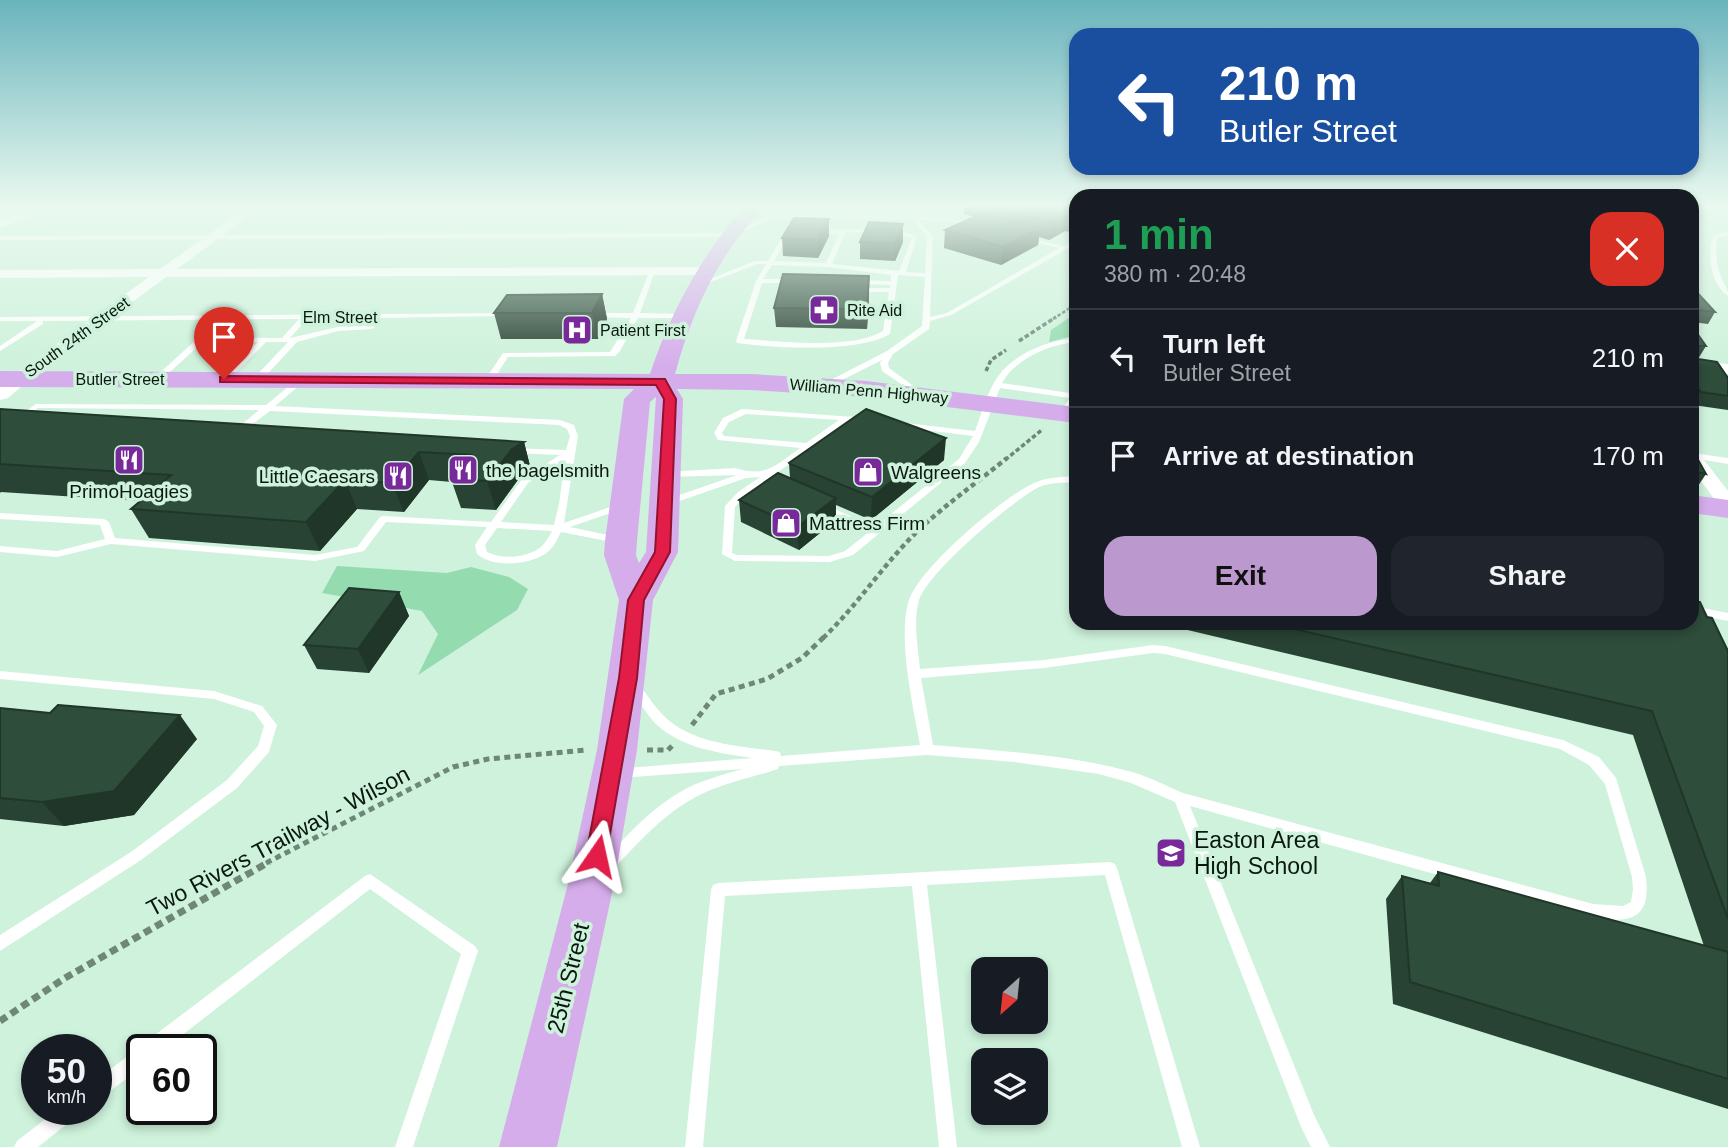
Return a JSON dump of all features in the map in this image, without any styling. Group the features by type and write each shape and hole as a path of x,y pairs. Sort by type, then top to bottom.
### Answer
{"main road":[{"path":"660,381 681,316 700,279 714,260"},
{"name":"Butler Street","path":"6,383 157,379 660,381"},
{"name":"William Penn Highway","path":"660,381 824,386 920,395 994,394 1069,404"},
{"name":"25th Street","path":"528,1147 592,884 628,678 636,600 662,552 670,399 660,381 637,399 621,541 620,555 636,600"},
{"path":"1699,505 1728,509"}],"street":[{"name":"South 24th Street","path":"6,383 183,260"},
{"path":"0,274 652,271 700,279"},
{"path":"1699,366 1728,369"},
{"path":"1699,465 1728,503"}],"lane":[{"path":"828,265 830,260"},
{"path":"772,262 759,281 740,341 849,344 875,341 887,332 893,286 904,260"},
{"path":"824,386 890,354 926,327 929,260"},
{"path":"927,320 949,314 1045,260"},
{"path":"1714,260 1718,279 1722,289 1728,294"},
{"path":"700,279 752,263 772,262 928,275"},
{"path":"489,380 506,355 612,354 636,315 652,271"},
{"path":"759,281 798,281"},
{"path":"852,286 893,286"},
{"name":"Elm Street","path":"0,319 513,315"},
{"path":"582,315 681,316"},
{"path":"284,340 305,317"},
{"path":"0,349 40,322"},
{"path":"157,379 202,339 294,340 338,329 371,327"},
{"path":"224,379 264,340"},
{"path":"257,380 294,340"},
{"path":"847,418 761,480 730,506 727,554 735,558 830,559 849,553 962,461 978,434 1006,370 1044,347 1069,340"},
{"path":"890,354 884,366 888,373 920,395"},
{"path":"238,432 302,380"},
{"path":"22,427 8,426 36,406 269,408 560,423 571,427 574,436 558,528 553,540 543,551 509,561 494,560 482,554 480,545 525,481 570,453"},
{"path":"809,446 721,438 718,433 726,420 745,411 871,421"},
{"path":"895,424 978,434"},
{"path":"225,432 252,433"},
{"path":"501,449 570,453"},
{"path":"1699,457 1728,461"},
{"path":"666,489 735,471 745,475"},
{"path":"666,489 772,472"},
{"path":"761,480 774,486"},
{"path":"926,750 911,620 914,599 925,579 940,563 1021,494 1038,484 1069,480"},
{"path":"812,503 876,531"},
{"path":"558,528 625,505"},
{"path":"0,516 104,522 111,541"},
{"path":"0,549 57,554 111,541 315,558 360,549 383,519 558,528 621,541"},
{"path":"1699,611 1728,617"},
{"path":"612,758 792,758 926,750 1016,757 1107,770 1134,778 1180,798 1593,911 1615,915 1630,913 1639,904 1642,892 1611,782 1594,761 1563,745 1165,650 1153,649 1044,664 916,674"},
{"path":"0,675 214,695 258,709 271,725 264,748 232,784 136,856 0,944"},
{"path":"628,678 660,720 682,735 698,742 792,758"},
{"path":"592,884 638,833 670,806 699,789 792,758"},
{"path":"1180,798 1307,1121 1321,1147"},
{"path":"694,1147 718,890 1110,868 1191,1147"},
{"path":"919,879 948,1147"},
{"path":"170,1034 370,881 470,951 404,1147"},
{"path":"112,1079 126,1068"},
{"path":"23,1147 52,1125"}],"path":[{"path":"1018,342 1069,309"},
{"path":"995,357 1007,349"},
{"path":"690,727 716,694 767,679 802,658 842,620 873,579 918,531 1069,408"},
{"name":"Two Rivers Trailway - Wilson","path":"0,1021 65,978 268,862 453,767 488,759 612,758 668,750 674,744"}],"green space":[{"path":"1069,318 1069,337 1049,342 1051,330"},
{"path":"337,566 447,573 471,567 509,577 528,589 517,610 418,675 438,634 422,611 322,593"}],"building":[{"path":"783,274 869,276 867,309 774,308"},
{"path":"602,294 592,313 494,313 507,295"},
{"path":"1699,295 1715,312 1699,310"},
{"path":"1699,336 1706,346 1699,346"},
{"path":"1699,359 1717,362 1728,378 1728,396 1701,392"},
{"path":"0,409 524,442 512,449 487,481 451,479 471,455 419,452 392,483 345,480 306,522 131,509 171,475 0,464"},
{"path":"866,409 946,438 872,497 789,463"},
{"path":"1699,462 1706,474 1699,472"},
{"path":"778,473 836,498 797,527 739,500"},
{"path":"349,588 399,592 358,649 304,645"},
{"path":"1700,602 1707,617 1712,618 1728,651 1728,919 1652,711 1299,630 1699,630"},
{"path":"58,705 180,715 114,791 42,802 0,798 0,708 50,713"},
{"path":"1438,872 1728,952 1728,1079 1410,982 1402,876 1439,886"}],"place":[{"name":"Rite Aid","path":"824,310"},
{"name":"Patient First","path":"577,330"},
{"name":"PrimoHoagies","path":"129,460"},
{"name":"the bagelsmith","path":"463,470"},
{"name":"Walgreens","path":"868,472"},
{"name":"Little Caesars","path":"398,476"},
{"name":"Mattress Firm","path":"786,523"},
{"name":"Easton Area High School","path":"1171,853"}],"route":[{"path":"224,379 660,381 670,399 662,552 636,600 628,678 597,856"}]}
